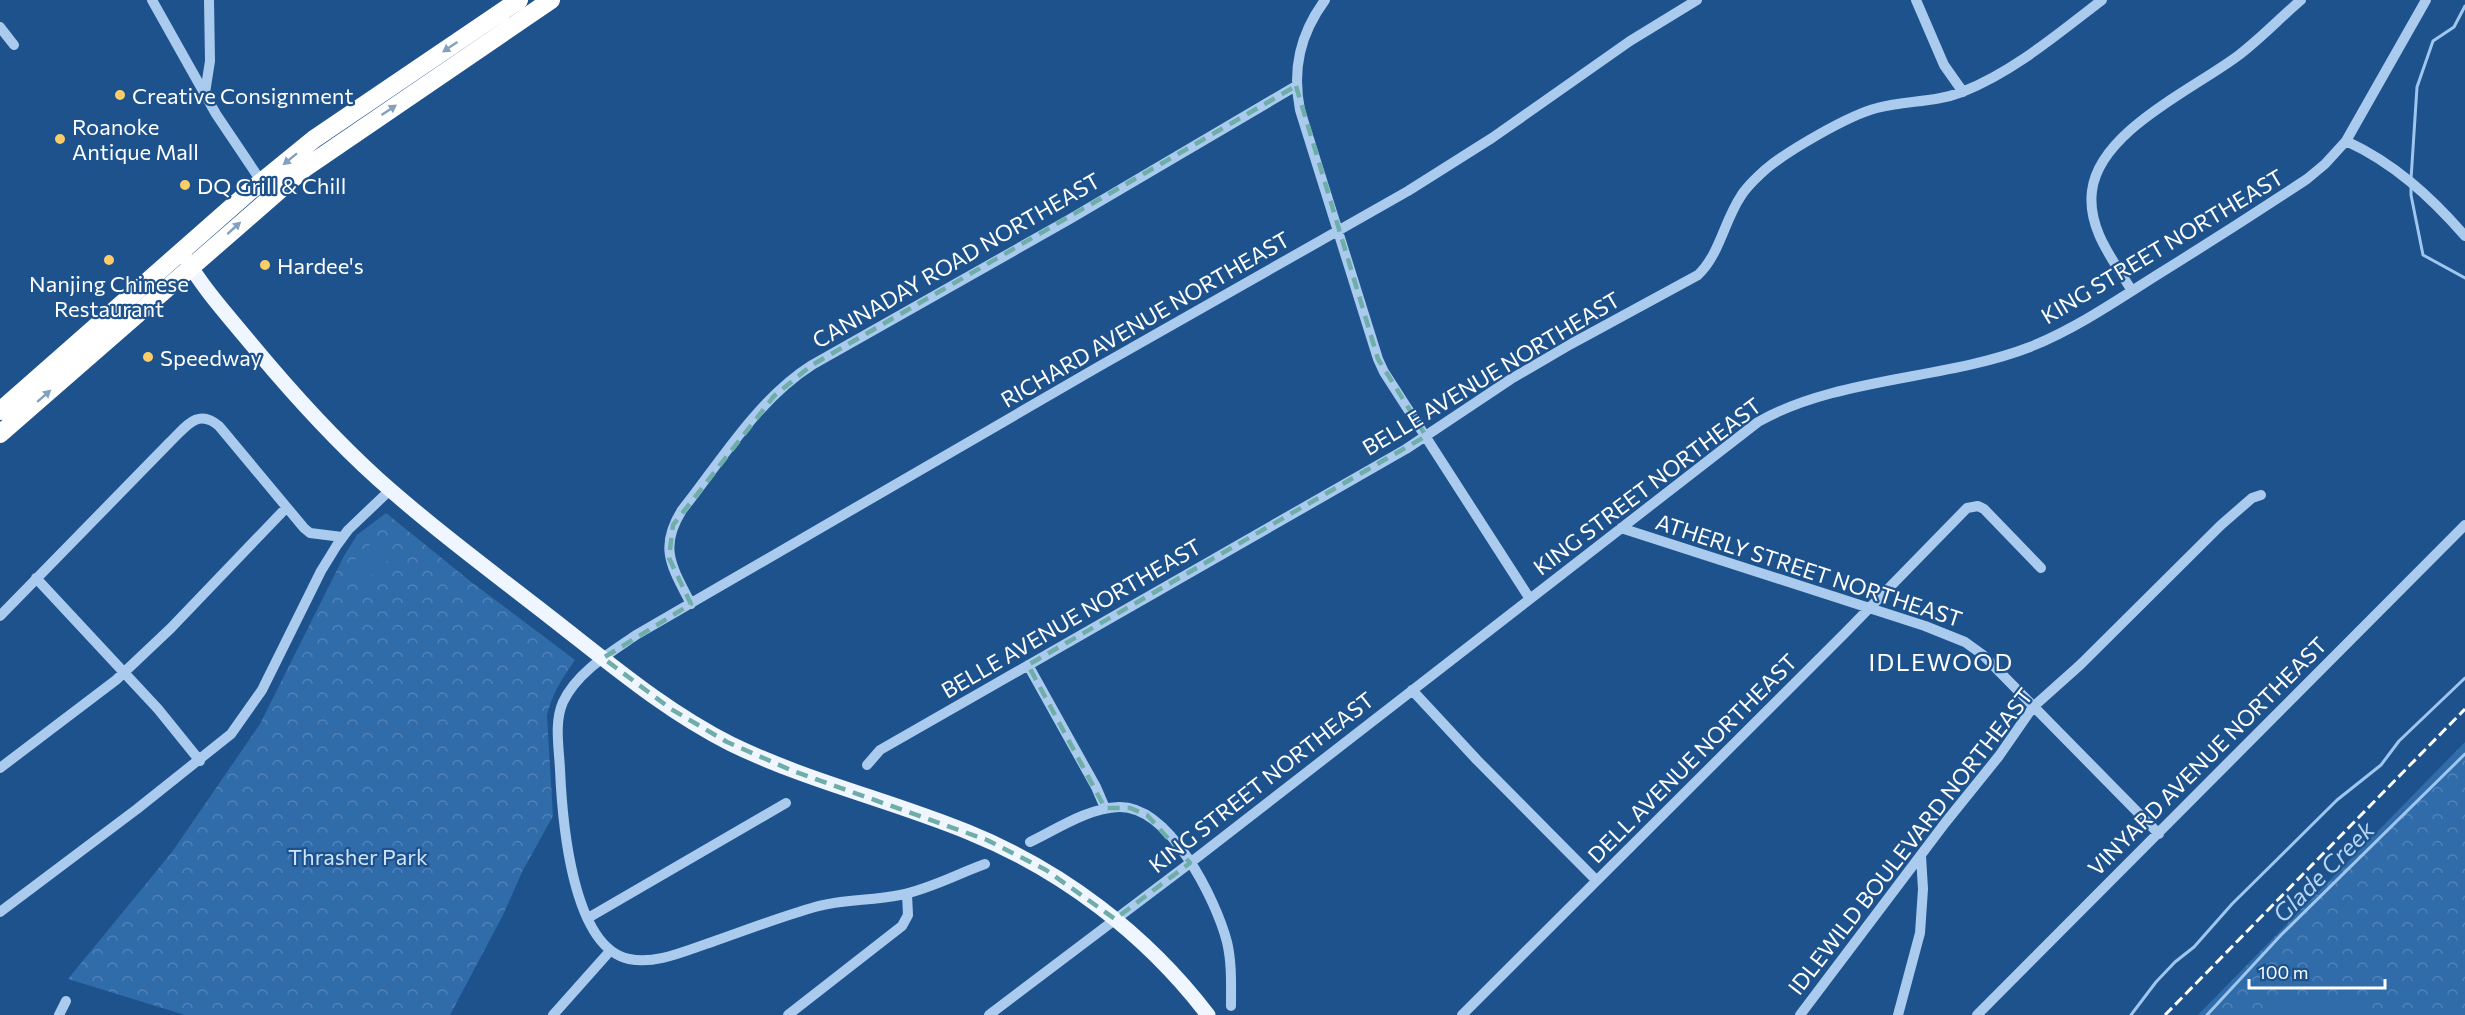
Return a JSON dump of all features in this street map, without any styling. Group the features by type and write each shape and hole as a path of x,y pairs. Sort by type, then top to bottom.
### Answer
{"highway":[{"path":"3,421 266,189 314,140 519,0"},
{"path":"266,189 334,148 551,0"}],"main road":[{"path":"186,260 201,284 285,384 346,449 390,490 671,709 727,742 793,771 987,840 1046,870 1076,889 1115,919 1152,952 1202,1013"}],"street":[{"path":"152,0 205,93 266,189"},
{"path":"205,93 210,61 208,0"},
{"path":"1325,0 1309,25 1299,53 1296,86 1300,110 1378,359 1530,599"},
{"name":"RICHARD AVENUE NORTHEAST","path":"610,951 598,937 588,918 573,877 567,852 561,803 558,729 560,711 566,696 603,658 636,635 1450,165 1630,41 1697,0"},
{"path":"1916,0 1944,65 1963,92"},
{"name":"BELLE AVENUE NORTHEAST","path":"867,765 880,750 1426,436 1551,356 1698,275 1712,258 1741,195 1766,169 1783,157 1860,113 1896,104 1945,98 1963,92 2012,66 2102,0"},
{"path":"2132,291 2102,242 2095,224 2092,191 2103,159 2126,132 2240,54 2301,0"},
{"name":"KING STREET NORTHEAST","path":"989,1015 1190,863 1737,438 1775,413 1820,397 2023,349 2078,324 2307,179 2325,164 2346,141 2426,0"},
{"path":"0,27 14,45"},
{"name":"CANNADAY ROAD NORTHEAST","path":"690,604 669,558 668,549 673,525 745,429 790,380 812,365 1070,219 1296,86"},
{"path":"2346,141 2388,165 2420,189 2465,236"},
{"path":"0,616 187,427 200,418 213,421 310,533 342,537"},
{"path":"0,912 200,761 231,734 254,705 321,571 342,537 390,490"},
{"name":"IDLEWILD BOULEVARD NORTHEAST","path":"1800,1015 2005,748 2033,707 2080,665 2221,525 2252,498 2261,495"},
{"name":"DELL AVENUE NORTHEAST","path":"1462,1015 1967,508 1978,506 1984,508 2041,568"},
{"path":"0,768 82,707 124,672 171,628 286,508"},
{"name":"VINYARD AVENUE NORTHEAST","path":"1977,1015 2465,525"},
{"name":"ATHERLY STREET NORTHEAST","path":"1621,528 1965,642 1983,655 2159,834"},
{"path":"36,578 124,672 200,761"},
{"path":"1028,665 1096,787 1105,808"},
{"path":"1412,690 1477,760 1596,880"},
{"path":"588,918 786,803"},
{"path":"1030,842 1105,808 1130,808 1147,815 1163,828 1190,863 1213,901 1223,928 1230,964 1231,1006"},
{"path":"1898,1015 1920,933 1923,889 1921,856"},
{"path":"553,1015 610,951 618,956 636,960 670,956 816,907 907,894 985,864"},
{"path":"788,1015 902,926 907,918 907,894"},
{"path":"59,1015 66,1001"}],"highlighted area":[{"path":"1296,86 1378,359 1426,436 1028,665 1105,808 1130,808 1147,815 1190,863 1115,919 1046,870 987,840 793,771 727,742 671,709 603,658 691,604 669,558 673,525 774,396 812,365"}],"green space":[{"name":"Thrasher Park","path":"386,513 470,581 575,660 554,694 547,716 553,816 450,1015 185,1015 68,979 172,852 260,724 344,556 357,535"},
{"path":"376,539 392,556 362,585 346,568"},
{"path":"2465,742 2465,1015 2198,1015"},
{"path":"2315,995 2357,1005 2372,1015 2269,1015 2264,999"}],"waterway":[{"path":"2411,179 2417,87 2433,41 2454,27 2465,6"},
{"path":"2411,185 2423,255 2465,278"},
{"path":"2131,1015 2156,982 2175,962 2194,947 2232,904 2337,800 2381,765 2399,741 2465,678"},
{"name":"Glade Creek","path":"2207,1015 2281,935 2465,754"}],"railway":[{"path":"2165,1015 2465,709"}],"place":[{"name":"Creative Consignment","path":"120,95"},
{"name":"Roanoke Antique Mall","path":"60,139"},
{"name":"DQ Grill & Chill","path":"185,185"},
{"name":"Nanjing Chinese Restaurant","path":"109,260"},
{"name":"Hardee's","path":"265,265"},
{"name":"Speedway","path":"148,357"}],"district":[{"name":"IDLEWOOD","path":"1941,661"}]}
